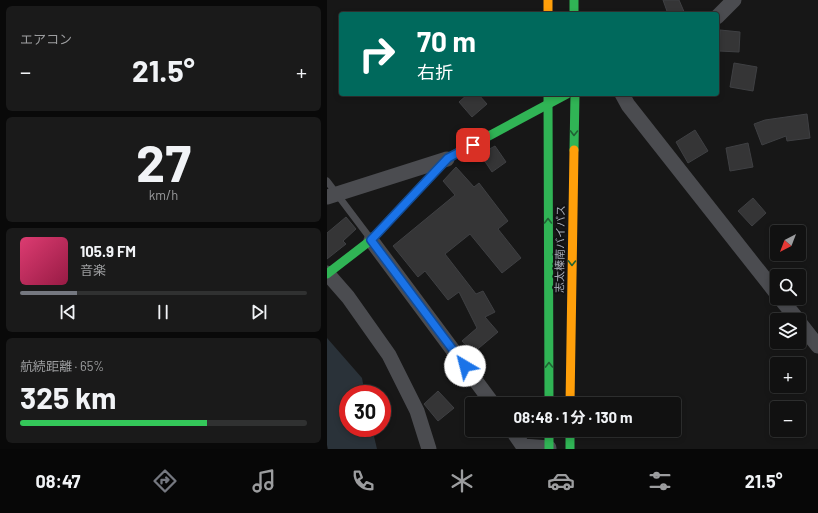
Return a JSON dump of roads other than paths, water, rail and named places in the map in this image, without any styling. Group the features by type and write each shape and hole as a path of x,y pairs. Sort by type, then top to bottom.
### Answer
{"main road":[{"path":"548,0 548,12"},
{"path":"574,0 574,12"},
{"name":"志太榛南バイパス","path":"549,96 549,397"},
{"path":"327,273 371,240 448,158 563,96"},
{"name":"志太榛南バイパス","path":"570,397 575,96"},
{"path":"549,437 549,449"},
{"path":"570,437 570,449"}],"street":[{"path":"719,15 734,0"},
{"path":"623,96 628,105 770,285"},
{"path":"332,195 448,158"},
{"path":"371,240 488,397"},
{"path":"327,273 348,297 389,356 417,410 429,449"},
{"path":"785,305 792,313"},
{"path":"806,331 818,346"},
{"path":"516,437 522,448 549,449"}],"lane":[{"path":"327,181 332,195 371,240"}]}
